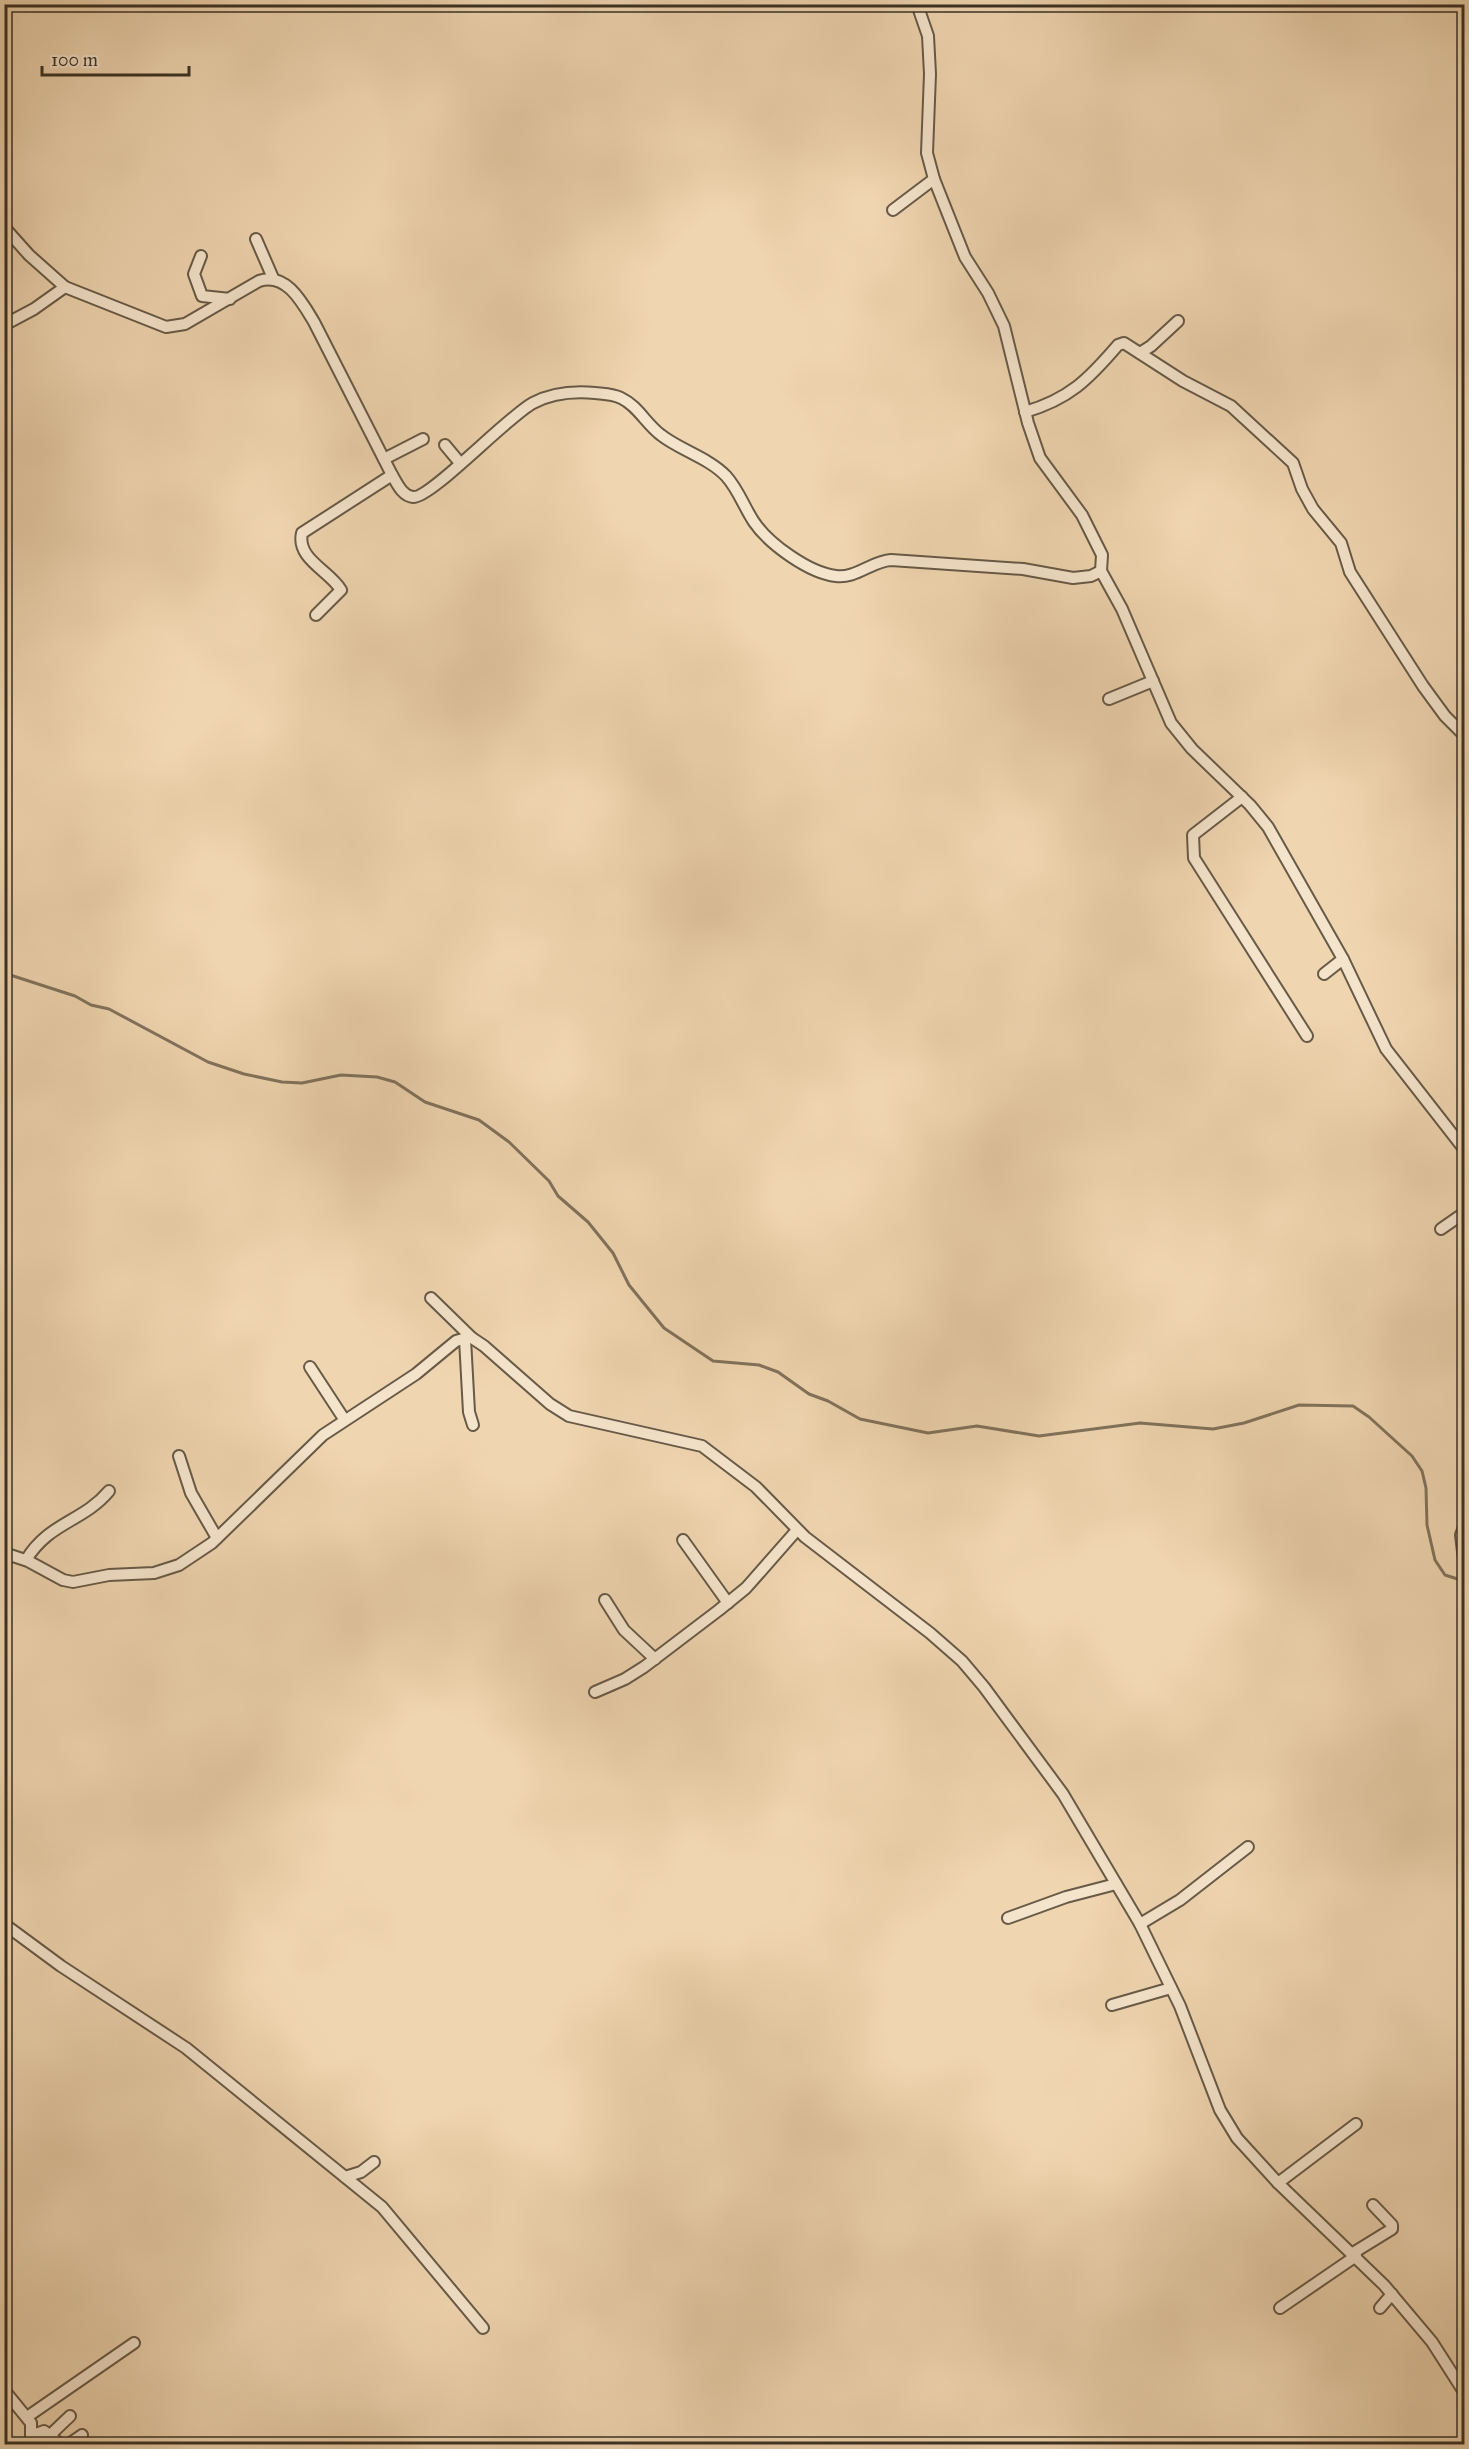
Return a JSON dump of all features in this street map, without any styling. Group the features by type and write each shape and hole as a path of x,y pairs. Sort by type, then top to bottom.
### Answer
{"street":[{"path":"917,4 928,36 930,74 927,153 934,179 965,257 988,293 1004,326 1025,412 1045,469 1077,508 1098,546 1103,562 1101,571 1122,609 1171,723 1184,741 1242,797 1272,834 1343,959 1386,1049 1464,1149"},
{"path":"892,210 934,179"},
{"path":"4,227 29,255 65,287 126,309 156,325 171,328 185,324 259,281 273,278"},
{"path":"256,239 273,278 292,290 307,309 392,475 405,494 419,497 434,488 498,429 531,404 559,394 608,394 629,402 660,435 723,473 755,523 771,541 806,565 831,576 846,576 876,562 891,560 1023,568 1073,578 1091,576 1101,571"},
{"path":"201,256 194,274 202,296 230,299"},
{"path":"4,325 34,309 65,287"},
{"path":"1140,353 1178,321"},
{"path":"1025,412 1056,402 1071,393 1121,344 1127,343 1196,388 1232,406 1293,463 1302,489 1313,509 1341,543 1350,572 1423,686 1445,716 1464,735"},
{"path":"384,459 423,439"},
{"path":"445,445 460,463"},
{"path":"316,615 342,590 307,554 301,541 302,533 392,475"},
{"path":"1109,699 1154,681"},
{"path":"1242,797 1193,835 1194,858 1307,1036"},
{"path":"1324,974 1343,959"},
{"path":"1441,1229 1464,1213"},
{"path":"431,1298 468,1338 550,1404 569,1416 702,1446 756,1487 797,1530 930,1633 966,1666 1013,1724 1063,1794 1140,1924 1171,1988 1220,2110 1237,2138 1278,2183 1355,2254 1392,2294 1432,2342 1464,2392"},
{"path":"4,1553 26,1560 67,1582 109,1575 154,1573 179,1565 217,1538 323,1435 344,1419 397,1387 456,1341 468,1338"},
{"path":"468,1338 468,1401 473,1425"},
{"path":"310,1367 344,1419"},
{"path":"179,1456 191,1493 217,1538"},
{"path":"26,1560 51,1531 94,1508 109,1491"},
{"path":"1464,1527 1461,1535 1464,1560"},
{"path":"595,1692 625,1679 655,1659 746,1588 797,1530"},
{"path":"683,1540 728,1602"},
{"path":"605,1599 624,1629 655,1659"},
{"path":"1140,1924 1180,1900 1248,1847"},
{"path":"1008,1918 1066,1897 1116,1884"},
{"path":"4,1924 61,1966 186,2048 394,2218 483,2328"},
{"path":"1112,2005 1171,1988"},
{"path":"1278,2183 1356,2124"},
{"path":"345,2177 361,2172 374,2162"},
{"path":"1280,2308 1392,2229 1392,2225 1373,2205"},
{"path":"1380,2308 1392,2294"},
{"path":"27,2417 134,2343"},
{"path":"4,2390 27,2417 32,2440 44,2431 60,2445"},
{"path":"50,2434 70,2416"},
{"path":"69,2445 82,2434"},
{"path":"1459,2445 1464,2441"}],"waterway":[{"path":"4,973 75,996 91,1005 109,1009 208,1062 244,1074 282,1082 302,1083 341,1075 377,1077 395,1082 425,1102 479,1120 509,1142 549,1181 558,1196 588,1222 613,1253 629,1285 664,1328 713,1361 759,1365 778,1372 809,1394 828,1401 860,1419 928,1433 977,1426 1039,1436 1140,1423 1213,1429 1244,1423 1299,1405 1353,1406 1369,1417 1412,1456 1422,1471 1426,1488 1427,1525 1435,1560 1445,1575 1464,1581"}]}
